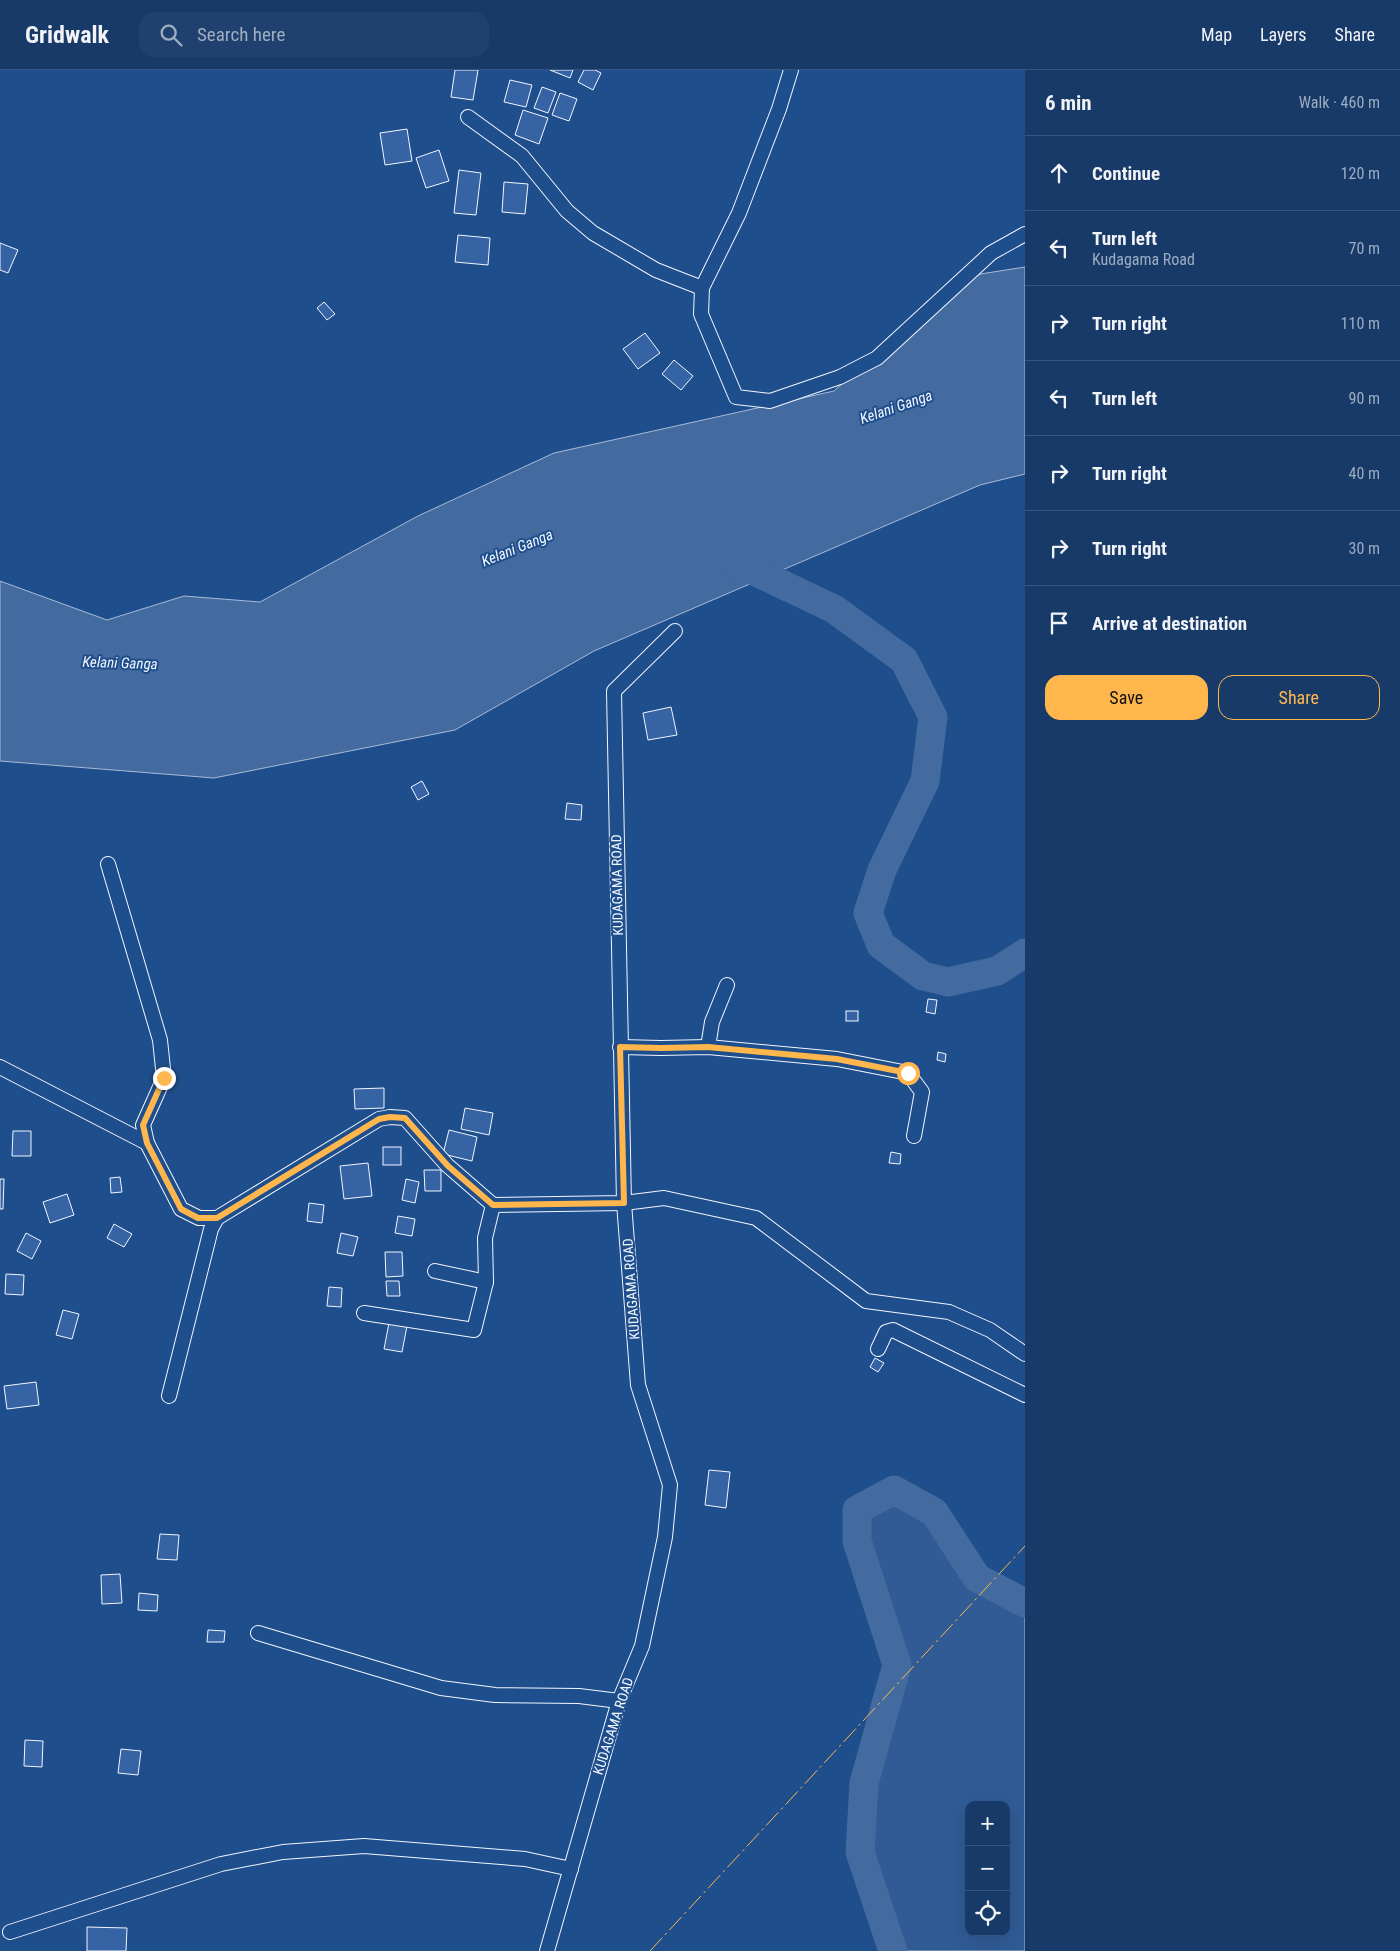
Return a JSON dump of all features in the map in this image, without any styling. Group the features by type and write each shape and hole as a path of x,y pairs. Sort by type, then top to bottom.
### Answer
{"street":[{"path":"791,70 779,109 739,213 702,288 701,314 736,397 770,401 840,377 877,358 991,254 1025,234"},
{"path":"468,117 522,156 567,211 594,233 656,270 702,288"},
{"name":"KUDAGAMA ROAD","path":"547,1951 619,1701 642,1646 665,1538 670,1485 638,1386 624,1203 614,691 675,631"},
{"path":"108,864 160,1040 164,1078 143,1125 147,1143 181,1209 198,1218 217,1218"},
{"path":"708,1047 712,1022 727,985"},
{"path":"620,1047 708,1047 837,1059 908,1073 922,1092 914,1136"},
{"path":"0,1067 147,1143"},
{"path":"169,1396 211,1229 217,1218 379,1119 390,1117 405,1118 448,1166 493,1205 624,1203 664,1198 756,1218 866,1300 949,1312 990,1330 1025,1354"},
{"path":"364,1313 474,1330 486,1282 485,1238 493,1205"},
{"path":"435,1271 486,1282"},
{"path":"878,1349 886,1332 893,1330 1025,1395"},
{"path":"258,1633 441,1688 495,1695 579,1696 619,1701"},
{"path":"10,1932 221,1864 283,1852 364,1846 525,1859 571,1869"}],"shaded area":[{"path":"894,1500 927,1519 971,1585 1025,1613 1025,1951 904,1951 898,1939 869,1851 873,1785 907,1665 866,1539 866,1515"}],"water":[{"name":"Kelani Ganga","path":"1025,267 1025,474 980,485 594,651 455,730 214,778 0,761 0,581 107,620 184,596 260,602 418,516 554,453 834,391 955,278"}],"building":[{"path":"455,70 478,70 473,100 451,97"},
{"path":"550,70 573,70 570,78"},
{"path":"584,70 595,70 601,73 593,90 578,82"},
{"path":"510,80 532,85 526,107 504,102"},
{"path":"542,87 556,92 548,113 534,108"},
{"path":"560,93 577,99 569,121 552,115"},
{"path":"523,110 548,118 539,144 515,135"},
{"path":"407,129 412,161 385,165 380,133"},
{"path":"439,150 449,181 426,188 416,158"},
{"path":"459,170 481,173 476,215 454,213"},
{"path":"504,182 528,184 525,214 502,212"},
{"path":"458,235 490,238 488,265 455,262"},
{"path":"0,243 18,250 8,273 0,270"},
{"path":"324,302 335,314 327,320 317,308"},
{"path":"645,333 660,353 638,369 623,349"},
{"path":"674,360 693,376 681,390 662,374"},
{"path":"671,707 677,735 648,740 643,713"},
{"path":"422,781 429,794 418,800 411,787"},
{"path":"567,803 582,805 581,820 565,819"},
{"path":"928,999 937,1000 935,1014 926,1012"},
{"path":"846,1011 858,1011 858,1021 846,1021"},
{"path":"938,1052 946,1054 945,1062 937,1060"},
{"path":"384,1088 384,1108 355,1109 354,1089"},
{"path":"465,1108 493,1113 489,1135 461,1129"},
{"path":"449,1130 477,1137 472,1161 443,1154"},
{"path":"13,1131 31,1131 31,1156 12,1156"},
{"path":"383,1147 401,1147 401,1165 383,1165"},
{"path":"891,1152 901,1154 900,1164 889,1163"},
{"path":"368,1163 372,1196 344,1199 340,1166"},
{"path":"424,1170 441,1170 441,1191 425,1191"},
{"path":"120,1177 122,1192 111,1193 110,1178"},
{"path":"0,1179 4,1179 3,1209 0,1209"},
{"path":"406,1179 419,1182 415,1203 402,1200"},
{"path":"67,1194 74,1215 50,1223 43,1202"},
{"path":"309,1203 324,1205 322,1223 307,1221"},
{"path":"398,1216 415,1219 412,1236 395,1233"},
{"path":"114,1224 132,1234 124,1247 107,1238"},
{"path":"26,1233 41,1241 32,1259 17,1251"},
{"path":"341,1233 358,1237 353,1256 337,1253"},
{"path":"385,1252 402,1252 403,1276 386,1277"},
{"path":"6,1274 24,1275 23,1295 5,1294"},
{"path":"386,1281 399,1281 400,1296 387,1296"},
{"path":"329,1287 342,1288 341,1307 327,1306"},
{"path":"63,1310 79,1314 72,1339 56,1335"},
{"path":"389,1323 407,1326 402,1352 384,1349"},
{"path":"875,1358 884,1363 878,1372 870,1367"},
{"path":"36,1382 39,1405 7,1409 4,1386"},
{"path":"709,1470 730,1472 726,1508 705,1505"},
{"path":"160,1534 179,1535 177,1560 157,1559"},
{"path":"120,1574 122,1603 102,1604 101,1575"},
{"path":"139,1593 158,1595 157,1611 138,1610"},
{"path":"208,1630 225,1631 224,1642 207,1642"},
{"path":"25,1740 43,1741 42,1767 24,1766"},
{"path":"121,1749 141,1751 138,1775 118,1773"},
{"path":"87,1927 127,1928 126,1951 87,1951"}],"waterway":[{"path":"733,561 834,609 904,660 933,717 925,781 882,870 868,913 881,945 923,976 948,982 997,971 1025,953"},
{"path":"893,1951 860,1852 864,1783 897,1665 857,1541 857,1510 894,1490 934,1512 977,1578 1025,1603"}],"power":[{"path":"650,1951 1025,1546"}],"route":[{"path":"164,1078 143,1125 147,1143 181,1209 198,1218 217,1218 379,1119 390,1117 405,1118 448,1166 493,1205 624,1203 620,1047 708,1047 837,1059 908,1073"}]}
